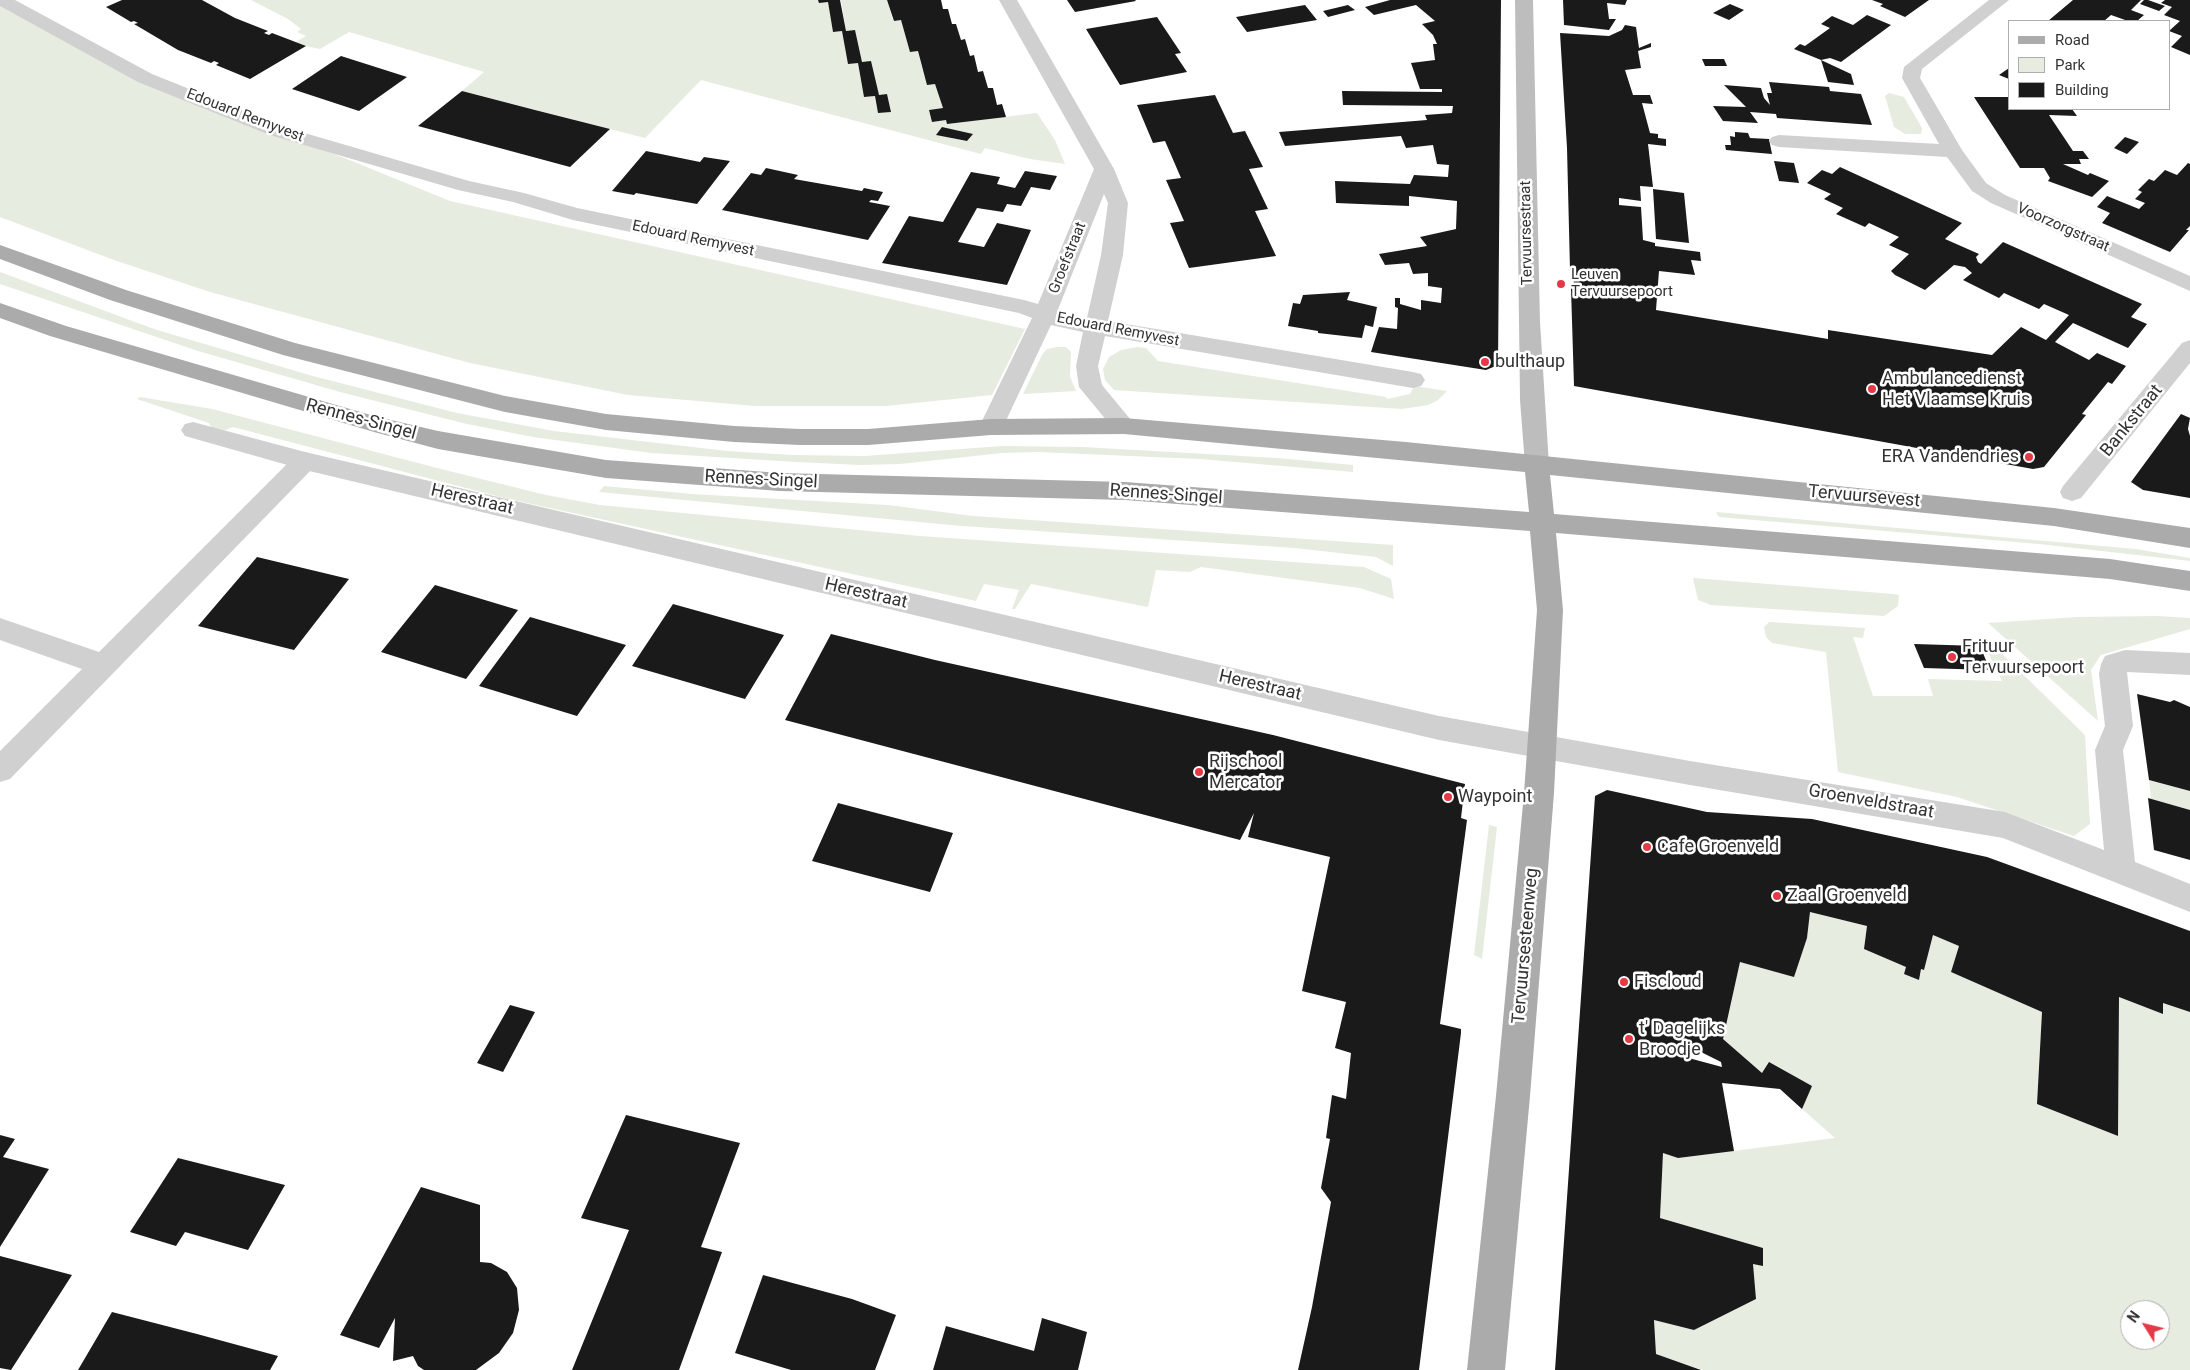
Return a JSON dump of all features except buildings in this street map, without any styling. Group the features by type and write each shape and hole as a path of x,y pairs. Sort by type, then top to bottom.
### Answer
{"main road":[{"path":"0,252 134,300 290,350 505,404 597,420 734,434 800,437 868,437 991,427 1124,426 1537,465"},
{"name":"Rennes-Singel","path":"0,310 58,331 374,424 438,440 606,469 780,482 1125,491 1542,522"},
{"name":"Tervuursesteenweg","path":"1486,1370 1513,1096 1542,746 1550,610 1537,465"},
{"name":"Tervuursevest","path":"1537,465 2054,517 2190,538"},
{"path":"1542,522 2110,569 2190,581"}],"street":[{"name":"Edouard Remyvest","path":"2,0 145,78 278,131 465,186 517,197 573,214 1024,306 1061,321 1413,380"},
{"name":"Groefstraat","path":"1008,0 1104,169 1118,203 1112,255 1087,366 1088,378 1097,396 1124,426"},
{"name":"Tervuursestraat","path":"1524,0 1529,332 1537,465"},
{"name":"Voorzorgstraat","path":"2000,0 1913,67 1911,78 1953,151 1979,186 1998,199 2190,284"},
{"path":"1779,141 1953,151"},
{"name":"Groefstraat","path":"991,427 1045,315 1104,169"},
{"name":"Bankstraat","path":"2072,492 2089,474 2190,348"},
{"name":"Herestraat","path":"193,430 304,461 1382,715 1439,728 1542,746"},
{"path":"0,770 304,461"},
{"path":"0,629 103,665"},
{"path":"2121,872 2109,750 2119,726 2113,674 2115,664 2125,661 2190,664"},
{"name":"Groenveldstraat","path":"1542,746 1690,773 2005,825 2190,898"}],"green space":[{"path":"0,0 202,100 450,201 1025,329 992,395 886,406 756,406 628,395 470,363 210,292 114,260 0,217"},
{"path":"251,0 818,0 828,2 833,32 842,31 858,63 864,97 875,96 878,113 891,112 887,94 879,95 862,62 855,30 846,31 841,0 887,0 893,21 901,20 910,52 918,51 922,68 935,84 943,108 929,110 932,122 946,120 947,124 1037,113 1055,140 1065,164 1030,159 985,148 981,154 701,80 645,138 462,91 484,72 349,32 320,49 306,46 296,42 306,36 297,32 301,29 288,19","holes":["942,127 972,134 966,141 937,135"]},
{"path":"1889,93 1904,97 1922,128 1921,134 1905,134 1894,127 1885,96"},
{"path":"0,272 154,329 309,375 457,413 554,431 727,451 792,455 865,456 1002,446 1083,447 1277,458 1353,465 1353,472 1200,459 1038,452 1002,453 900,464 860,465 651,453 533,437 467,424 340,392 198,351 0,284"},
{"path":"1066,347 1071,352 1070,377 1076,391 1023,394 1042,355 1047,349"},
{"path":"1137,347 1146,348 1158,361 1386,397 1387,399 1410,394 1414,386 1447,391 1438,400 1428,405 1402,409 1114,390 1105,380 1103,369 1109,357 1121,350"},
{"path":"140,397 212,409 546,495 600,505 920,536 1364,567 1391,579 1394,599 1360,588 1201,567 1190,572 1156,570 1148,607 1031,584 1015,609 1012,609 1019,590 984,584 976,601 504,498 233,427 220,432 212,429 209,423 137,399"},
{"path":"604,486 692,494 888,505 973,516 1393,545 1393,566 1376,557 1294,548 962,526 599,492"},
{"path":"1716,512 2136,549 2190,558 2190,561 2039,544 1719,517"},
{"path":"1693,578 1893,594 1899,595 1898,606 1884,616 1711,605 1698,600"},
{"path":"2157,616 2190,618 2190,629 2101,655 2091,670 2098,721 1988,623 2078,617"},
{"path":"1769,622 1865,628 1863,638 1853,637 1873,696 1933,696 1928,679 2002,681 1985,646 1993,645 2085,735 2090,824 2074,836 1957,797 1838,772 1826,652 1772,643 1766,637 1764,627"},
{"path":"2149,780 2190,791 2190,810 2151,799"},
{"path":"1489,825 1497,827 1482,959 1474,955"},
{"path":"1810,912 1867,926 1864,949 1906,967 1904,974 1919,980 1921,969 1924,970 1933,935 1959,946 1951,972 2042,1012 2037,1104 2118,1136 2119,997 2163,1014 2163,1003 2190,1012 2190,1370 1703,1370 1656,1354 1654,1320 1694,1330 1756,1299 1753,1264 1763,1265 1763,1248 1660,1218 1663,1153 1679,1158 1835,1138 1723,1039 1740,962 1794,976 1807,938"}],"place":[{"name":"Leuven Tervuursepoort","path":"1561,284"},
{"name":"bulthaup","path":"1485,362"},
{"name":"Ambulancedienst Het Vlaamse Kruis","path":"1872,389"},
{"name":"ERA Vandendries","path":"2029,457"},
{"name":"Frituur Tervuursepoort","path":"1952,657"},
{"name":"Rijschool Mercator","path":"1199,772"},
{"name":"Waypoint","path":"1448,797"},
{"name":"Cafe Groenveld","path":"1647,847"},
{"name":"Zaal Groenveld","path":"1777,896"},
{"name":"Fiscloud","path":"1624,982"},
{"name":"t' Dagelijks Broodje","path":"1629,1039"}]}
